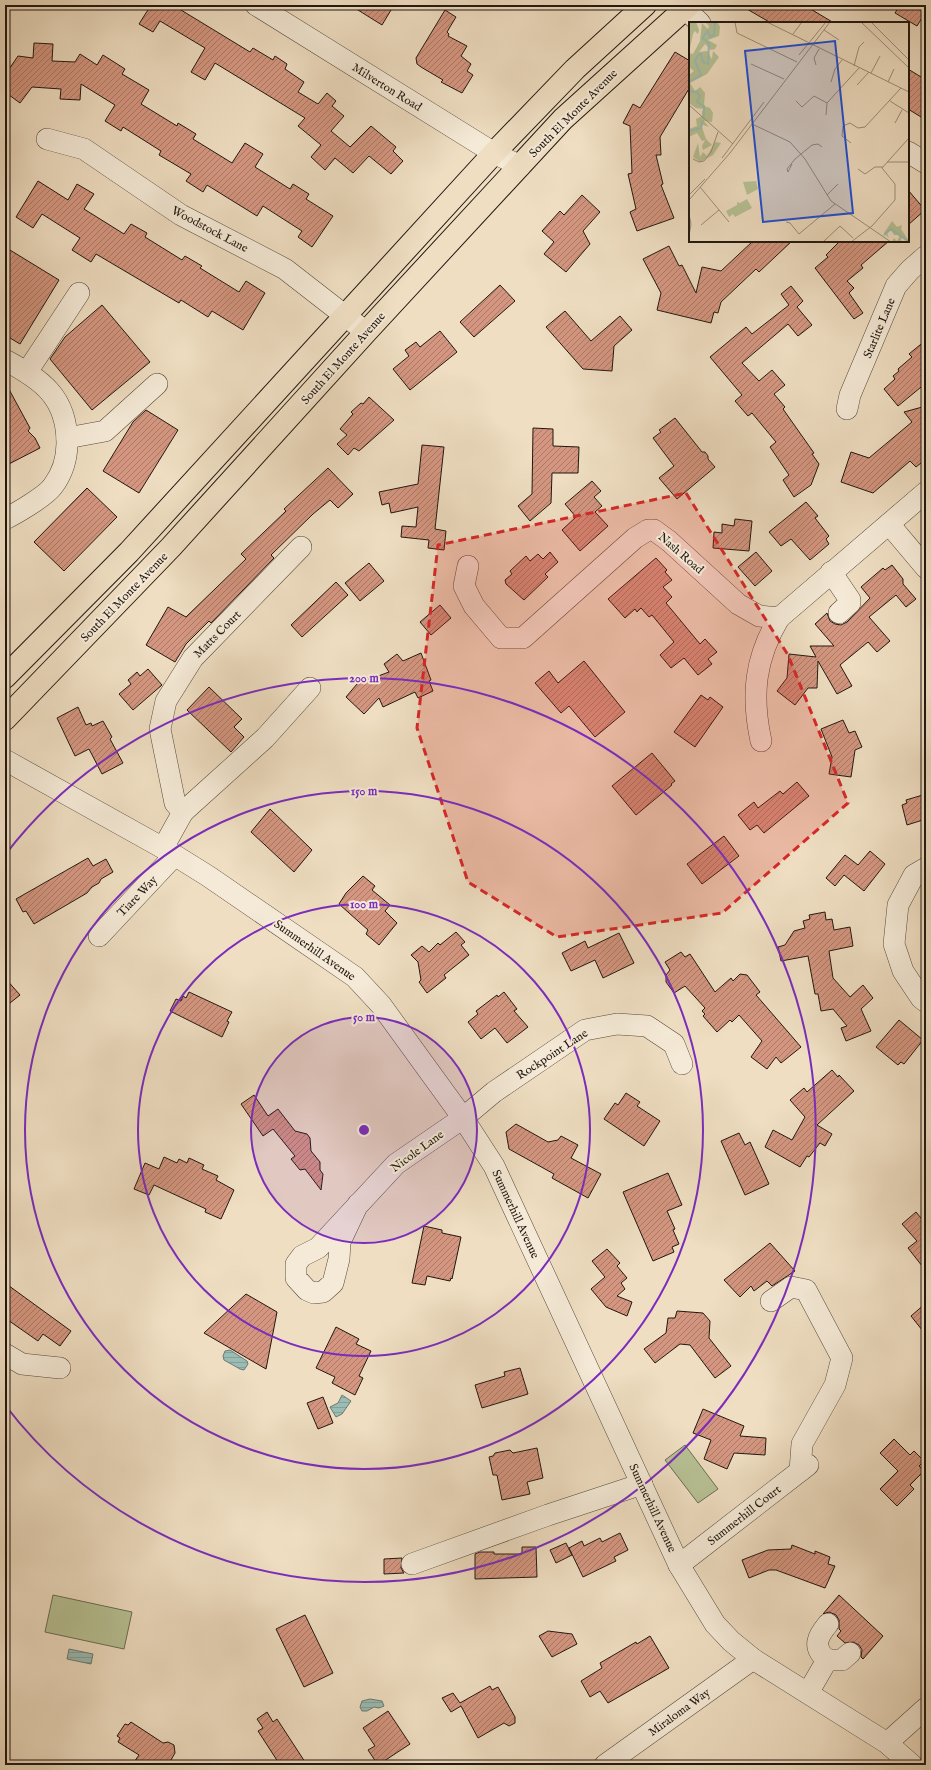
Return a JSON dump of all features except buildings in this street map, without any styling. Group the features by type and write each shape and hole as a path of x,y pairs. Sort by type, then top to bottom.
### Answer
{"main road":[{"path":"5,677 128,552 494,153 575,69 645,5"},
{"name":"South El Monte Avenue","path":"5,719 171,547 366,332 563,119 689,10"}],"street":[{"name":"Milverton Road","path":"256,5 494,153 520,166"},
{"name":"Woodstock Lane","path":"47,139 84,149 181,215 285,269 345,314 366,332"},
{"path":"909,153 926,163"},
{"name":"Starlite Lane","path":"847,409 850,395 896,286 910,270 926,256"},
{"path":"27,372 79,293"},
{"path":"5,360 27,372 49,390 62,409 67,429 67,449 63,469 53,487 5,519"},
{"path":"67,438 105,431 157,384"},
{"path":"761,741 756,713 758,671 764,644 779,618 926,492"},
{"path":"888,524 926,568"},
{"name":"Nash Road","path":"468,566 464,586 474,606 501,638 523,638 635,538 648,530 654,530 738,604 759,616 779,618"},
{"name":"Matts Court","path":"183,812 175,804 160,729 166,701 192,658 301,547"},
{"path":"831,572 850,600 839,613"},
{"path":"168,852 183,812 265,738 310,688"},
{"name":"Summerhill Avenue","path":"5,760 208,876 355,977 381,1005 463,1118 494,1166 679,1565 715,1624 731,1641 753,1659 887,1743 912,1765"},
{"name":"Tiare Way","path":"99,936 168,852"},
{"path":"926,868 914,875 898,905 894,944 903,971 921,998 926,1002"},
{"name":"Rockpoint Lane","path":"463,1118 494,1092 585,1030 617,1024 647,1026 674,1044 682,1064"},
{"name":"Nicole Lane","path":"358,1204 396,1164 463,1118"},
{"name":"Summerhill Court","path":"679,1565 804,1468 802,1444 835,1385 842,1358 806,1290 791,1287 771,1301"},
{"path":"5,1354 22,1364 60,1368"},
{"path":"412,1564 548,1515 642,1484"},
{"path":"828,1624 819,1635 818,1643 820,1652 827,1660 842,1660 850,1653"},
{"name":"Miraloma Way","path":"605,1765 753,1659"},
{"path":"808,1693 827,1660"},
{"path":"887,1743 926,1708"}],"highlighted area":[{"path":"686,493 788,655 848,803 722,913 557,937 468,882 417,728 438,545"}],"green space":[{"path":"685,1445 718,1489 698,1503 665,1460"},
{"path":"53,1595 132,1612 124,1649 45,1632"}],"water":[{"path":"230,1350 247,1361 248,1364 244,1370 224,1360 223,1356 225,1351"},
{"path":"342,1395 351,1401 342,1414 336,1417 330,1407 338,1403"},
{"path":"69,1649 93,1654 91,1664 67,1659"},
{"path":"370,1699 382,1701 384,1706 379,1708 374,1707 367,1711 362,1711 360,1707 362,1701"}]}
